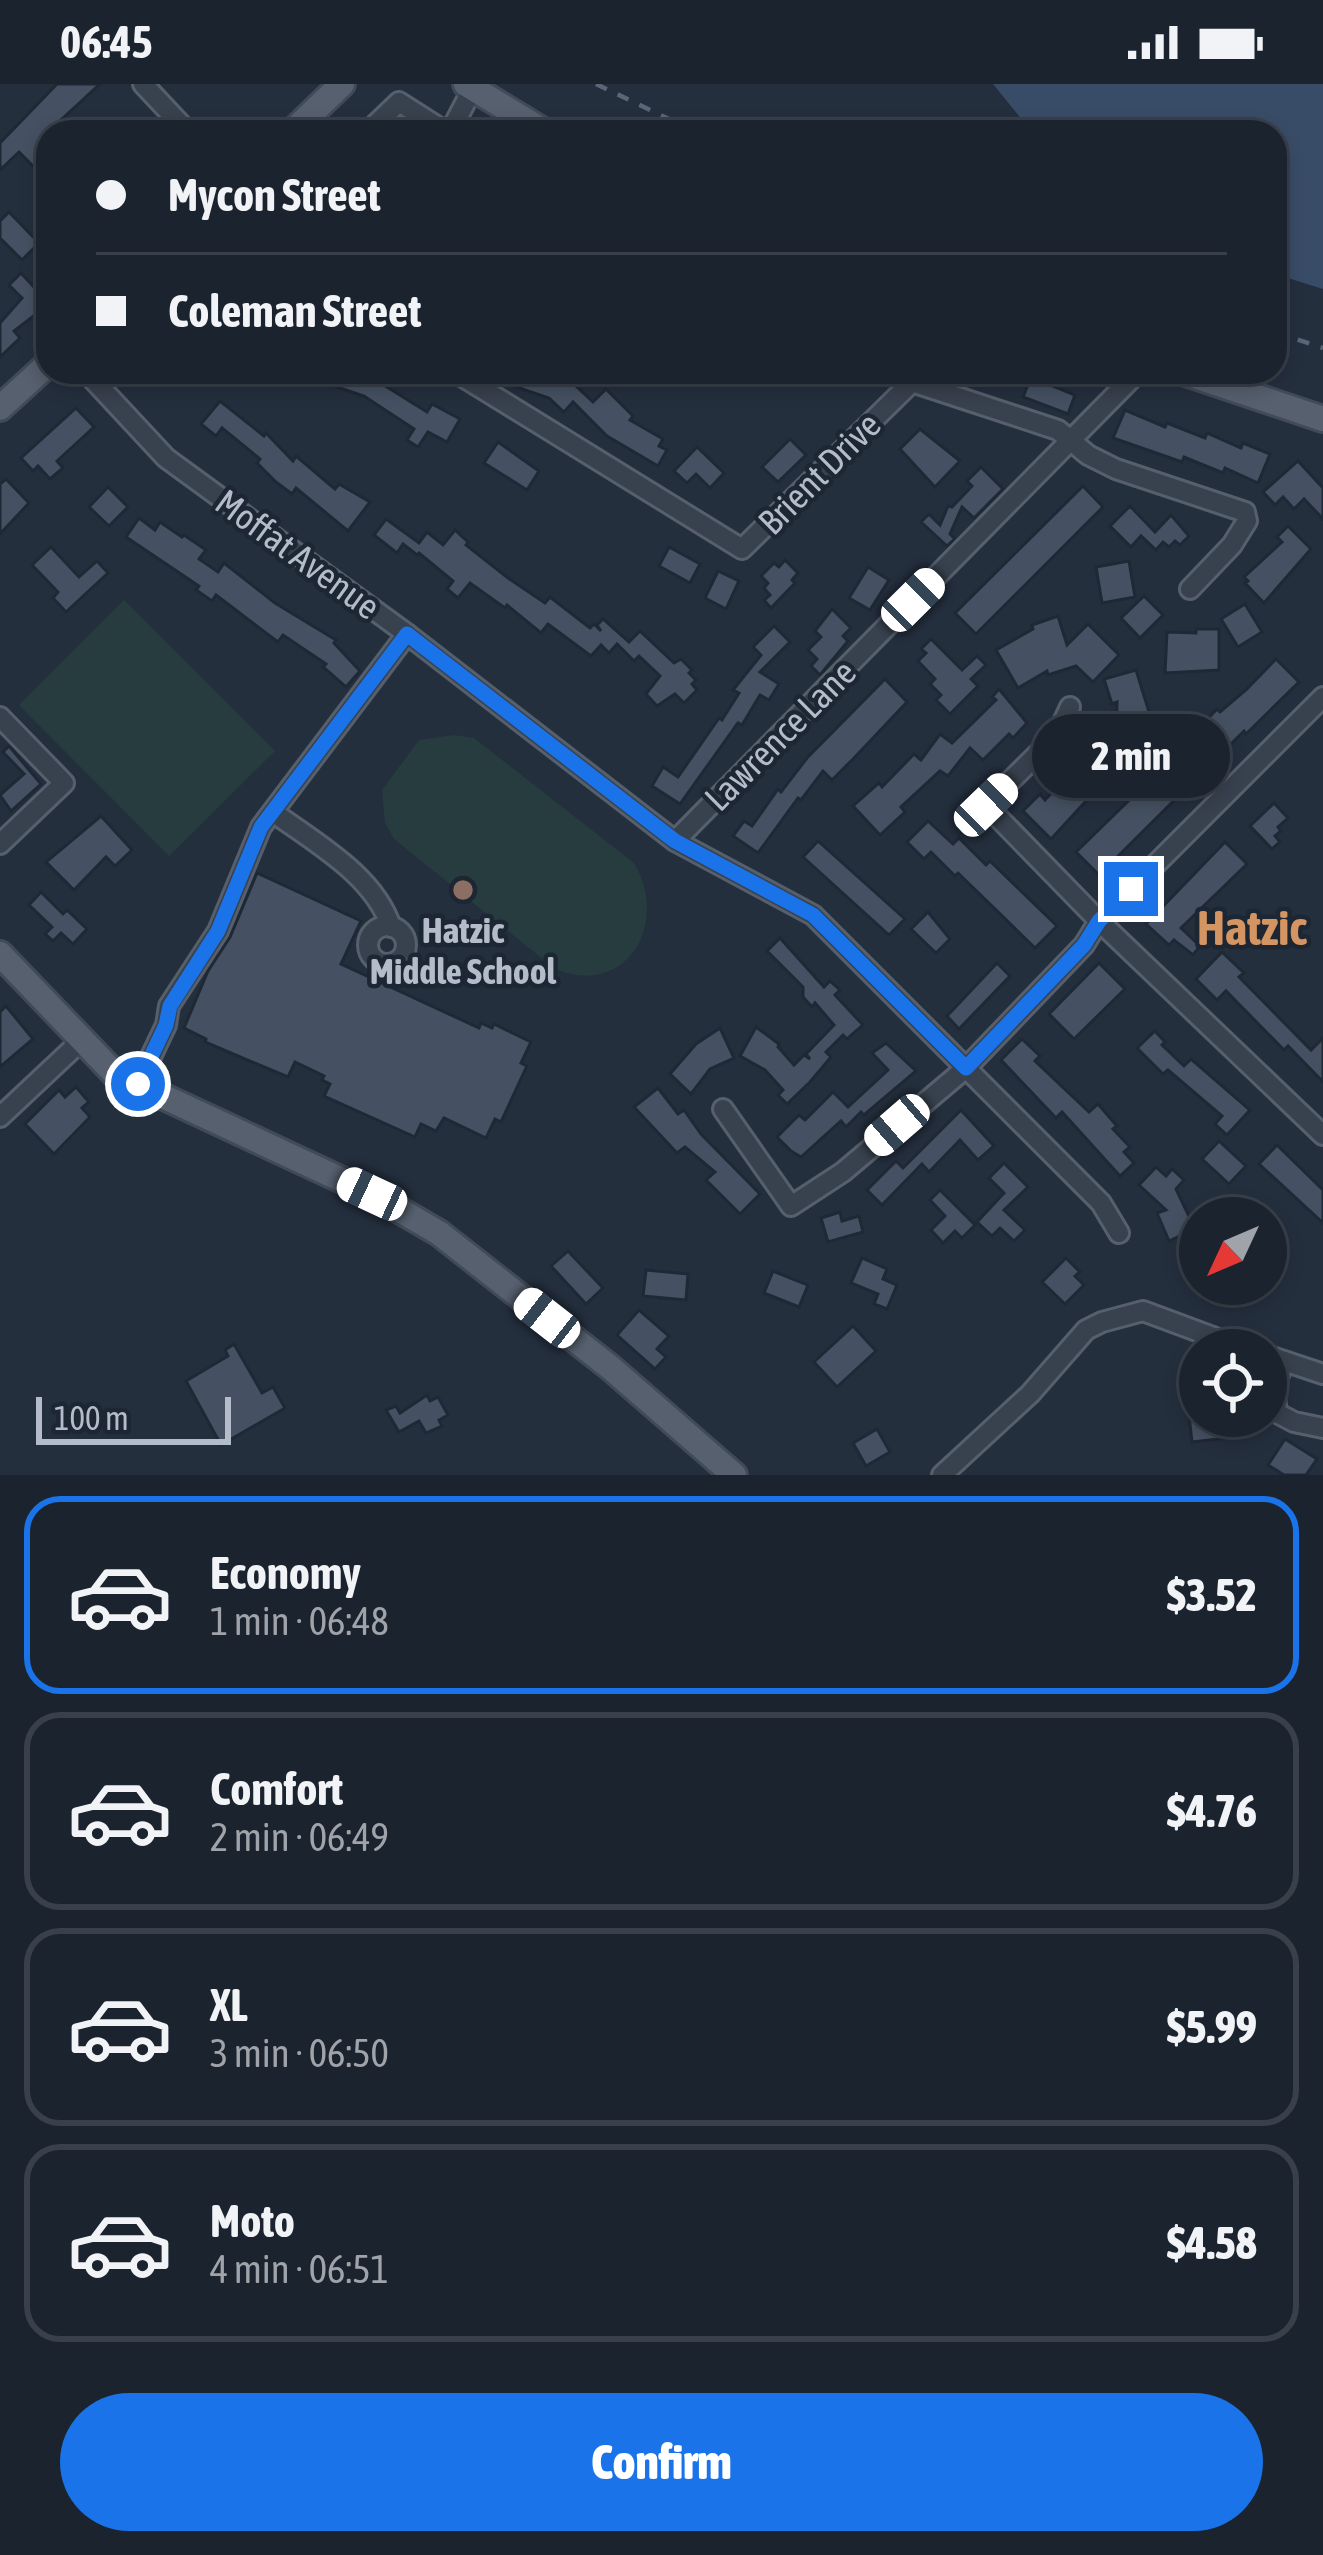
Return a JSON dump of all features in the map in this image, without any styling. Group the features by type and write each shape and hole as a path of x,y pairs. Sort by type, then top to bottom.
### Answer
{"main road":[{"path":"304,120 342,84"},
{"path":"470,86 523,120"},
{"path":"1,406 36,375"},
{"path":"1220,384 1323,418"},
{"path":"0,953 115,1074 372,1194 439,1233 611,1368 734,1475"}],"street":[{"path":"143,84 177,120"},
{"path":"454,120 470,86"},
{"path":"380,120 399,102 428,120"},
{"name":"Moffat Avenue","path":"97,384 166,458 407,634 675,841 813,915 1101,1203 1119,1233"},
{"name":"Brient Drive","path":"474,384 742,549 909,384"},
{"name":"Brient Drive","path":"917,384 1058,430 1071,439"},
{"name":"Lawrence Lane","path":"675,841 1126,384"},
{"path":"1071,439 1088,455 1116,469 1245,512 1247,521 1237,539 1190,589"},
{"path":"138,1084 170,1006 218,931 261,827 407,634"},
{"path":"724,1109 790,1206 843,1172 966,1068 1084,945 1099,921 1323,698"},
{"path":"1070,707 1058,735 986,805 1099,921 1323,1135"},
{"path":"0,717 64,783 0,844"},
{"path":"273,812 358,877 384,903 391,927"},
{"path":"0,1117 82,1040"},
{"path":"942,1475 1030,1394 1086,1330 1123,1313 1143,1311 1193,1329"},
{"path":"1287,1362 1323,1374"},
{"path":"1287,1417 1323,1428"}],"green space":[{"path":"124,600 275,751 169,856 19,705"},
{"path":"454,735 474,738 634,863 647,910 634,951 620,965 601,974 579,975 554,968 394,839 385,823 382,790 419,740"}],"water":[{"path":"993,84 1323,84 1323,289 1287,278 1287,120 1022,120"}],"building":[{"path":"57,84 100,84 61,120 36,120 33,166 19,152 0,170 0,143"},
{"path":"9,212 36,240 22,260 0,238 0,221"},
{"path":"21,273 36,285 36,314 14,331 20,338 0,357 0,323 22,298 9,285"},
{"path":"382,384 427,412 432,404 460,419 447,442 428,432 418,447 407,440 414,429 364,396 337,387"},
{"path":"508,384 574,384 593,402 606,389 633,416 630,420 663,439 659,446 667,450 658,466 607,436 573,402 564,412 549,398"},
{"path":"1028,384 1048,384 1075,395 1068,414 1023,397"},
{"path":"220,401 264,436 266,433 293,461 296,456 335,489 339,484 370,502 348,531 296,488 292,494 276,482 257,463 260,459 222,428 216,436 201,424"},
{"path":"76,408 94,427 57,461 63,468 50,479 38,466 33,471 21,458"},
{"path":"1125,410 1165,427 1167,423 1205,438 1207,433 1270,454 1258,483 1225,468 1223,473 1113,438"},
{"path":"920,429 960,461 935,487 900,449"},
{"path":"790,439 806,455 778,482 762,467"},
{"path":"498,442 539,471 527,490 484,463"},
{"path":"697,447 724,473 710,488 696,474 687,483 674,471"},
{"path":"1298,461 1323,488 1323,519 1304,499 1294,509 1283,497 1275,505 1263,492"},
{"path":"981,467 1003,489 974,518 962,507 950,534 955,539 947,546 921,522 929,514 940,525 948,506 972,486 967,481"},
{"path":"6,479 29,503 0,534 0,484"},
{"path":"1083,486 1103,507 976,634 955,613"},
{"path":"108,487 128,507 109,526 89,507"},
{"path":"1130,506 1155,532 1171,515 1189,536 1180,545 1175,541 1169,547 1163,542 1156,550 1141,536 1131,547 1110,526"},
{"path":"139,518 155,530 160,522 184,535 206,550 199,559 218,572 224,563 275,603 336,640 360,671 346,687 323,667 326,664 283,635 278,642 216,595 212,601 196,590 199,586 126,537"},
{"path":"386,519 419,543 427,532 443,545 455,530 466,545 508,578 545,603 550,597 590,628 594,624 601,631 597,625 603,619 629,642 640,631 674,663 681,659 692,670 689,673 697,690 684,703 675,694 657,706 646,694 660,676 617,644 609,653 601,645 591,656 548,624 541,633 470,583 458,598 447,589 453,581 419,553 403,544 397,553 374,535"},
{"path":"1288,526 1311,549 1264,603 1244,577 1282,542 1277,537"},
{"path":"51,547 79,577 97,561 108,573 66,612 53,598 58,592 32,565"},
{"path":"669,547 700,564 690,583 659,566"},
{"path":"785,560 798,573 792,580 795,583 771,608 764,600 770,595 764,588 768,583 761,576 774,563 779,567"},
{"path":"1129,561 1135,597 1102,603 1096,567"},
{"path":"868,567 889,580 870,610 849,598"},
{"path":"718,571 739,581 726,609 705,598"},
{"path":"1144,596 1163,615 1140,638 1121,618"},
{"path":"1245,604 1262,632 1238,647 1221,619"},
{"path":"832,609 851,628 843,636 848,641 820,675 811,666 817,659 808,650 821,637 815,631"},
{"path":"1058,616 1067,645 1088,624 1119,655 1093,682 1076,666 1048,675 1047,671 1018,688 996,650 1033,629 1032,625"},
{"path":"774,626 790,642 760,672 779,684 769,700 760,695 680,804 652,786 663,767 678,777 722,720 739,693 733,690 761,655 753,647"},
{"path":"1196,629 1219,629 1219,670 1165,673 1167,632 1196,633"},
{"path":"931,639 962,670 977,656 986,665 971,679 978,686 950,714 936,700 941,695 930,684 935,679 918,661"},
{"path":"1276,659 1299,682 1099,875 1076,852 1158,772 1162,776 1198,741 1192,735 1217,709 1220,712"},
{"path":"1136,670 1150,715 1150,742 1116,742 1117,702 1112,704 1104,679"},
{"path":"885,679 907,702 855,757 832,780 823,771 758,853 733,836 744,821 752,826 778,789 781,792 807,758"},
{"path":"999,689 1027,723 983,760 970,748 948,776 940,771 901,807 905,812 880,835 853,806 879,783 882,787 914,754 921,760 940,734 952,743 996,700 992,697"},
{"path":"1104,736 1122,755 1093,783 1098,788 1051,839 1023,811 1040,794 1045,800 1085,756 1080,751"},
{"path":"9,746 41,784 11,811 0,795 24,774 3,752"},
{"path":"1274,803 1288,818 1278,827 1281,831 1275,836 1280,842 1272,849 1250,826"},
{"path":"101,816 132,850 115,866 106,857 74,890 46,862"},
{"path":"928,821 953,844 959,838 986,865 990,861 1057,926 1035,948 958,873 955,876 931,852 924,859 907,842"},
{"path":"818,841 905,919 889,935 803,857"},
{"path":"1225,842 1247,864 1181,928 1200,946 1193,955 1174,940 1169,945 1146,924"},
{"path":"257,873 361,921 341,964 479,1028 481,1023 492,1028 494,1024 531,1042 521,1063 527,1066 501,1122 495,1119 486,1138 444,1118 436,1131 421,1124 415,1137 324,1096 330,1084 322,1080 324,1076 295,1062 288,1077 205,1042 184,1028"},
{"path":"41,892 87,929 73,944 61,933 53,941 45,934 52,927 29,905"},
{"path":"928,912 950,939 936,953 911,929"},
{"path":"780,938 824,987 830,981 840,990 835,995 863,1025 847,1039 843,1035 826,1052 831,1057 787,1104 778,1095 783,1090 765,1070 740,1056 756,1027 779,1044 794,1065 804,1055 810,1059 806,1054 834,1025 815,1003 812,1007 803,997 803,987 767,951"},
{"path":"1222,952 1244,973 1239,977 1311,1050 1323,1038 1323,1082 1226,991 1217,1000 1196,979"},
{"path":"997,963 1010,976 959,1029 947,1016"},
{"path":"1099,963 1125,989 1074,1039 1049,1014"},
{"path":"6,1006 33,1039 0,1067 0,1012"},
{"path":"720,1028 734,1058 710,1069 691,1094 670,1074 696,1044"},
{"path":"1155,1031 1184,1066 1191,1059 1250,1110 1227,1135 1215,1124 1222,1116 1168,1070 1163,1074 1137,1048"},
{"path":"1022,1039 1040,1056 1035,1061 1089,1112 1098,1104 1117,1126 1113,1129 1130,1147 1124,1152 1134,1163 1120,1176 1062,1112 1056,1118 1001,1060"},
{"path":"886,1043 916,1071 846,1127 841,1121 801,1157 777,1137 799,1115 805,1120 833,1092 848,1107 888,1070 872,1053"},
{"path":"76,1087 89,1102 82,1108 90,1117 54,1154 25,1124 59,1090 65,1097"},
{"path":"658,1088 678,1114 684,1110 760,1194 740,1214 706,1180 715,1172 685,1147 677,1153 634,1107"},
{"path":"961,1110 994,1146 978,1160 960,1140 929,1172 922,1164 882,1205 867,1190 896,1161 903,1168"},
{"path":"1219,1141 1246,1166 1229,1184 1202,1159"},
{"path":"1277,1145 1323,1190 1323,1223 1259,1164"},
{"path":"1004,1163 1028,1187 1004,1210 1025,1230 1014,1241 1000,1228 992,1236 977,1222 1004,1193 989,1178"},
{"path":"1156,1167 1166,1176 1172,1169 1184,1180 1176,1189 1179,1236 1169,1241 1157,1213 1166,1210 1139,1185"},
{"path":"940,1190 975,1225 962,1238 955,1231 943,1243 931,1230 945,1216 930,1200"},
{"path":"840,1212 842,1221 859,1216 863,1232 828,1242 821,1218"},
{"path":"568,1251 603,1288 586,1304 551,1266"},
{"path":"862,1258 887,1269 883,1279 897,1285 887,1309 874,1304 878,1294 851,1283"},
{"path":"1066,1258 1080,1272 1075,1276 1084,1285 1065,1304 1042,1282"},
{"path":"646,1270 688,1274 686,1300 643,1296"},
{"path":"773,1271 808,1285 799,1307 764,1293"},
{"path":"639,1310 669,1336 657,1349 666,1357 655,1369 617,1335"},
{"path":"853,1326 876,1351 837,1387 814,1362"},
{"path":"234,1344 262,1393 273,1387 285,1408 221,1445 186,1381 228,1356 225,1350"},
{"path":"427,1395 430,1401 438,1397 448,1415 439,1420 442,1426 426,1433 419,1421 399,1432 386,1410 396,1406 400,1413"},
{"path":"877,1429 890,1452 866,1466 853,1443"},
{"path":"1191,1437 1227,1437 1227,1438 1192,1442"},
{"path":"1285,1439 1317,1459 1306,1475 1284,1475 1268,1465"}],"railway":[{"path":"596,84 671,120"},
{"path":"1287,336 1323,348"}],"place":[{"name":"Hatzic Middle School","path":"463,890"}],"district":[{"name":"Hatzic","path":"1252,927"}],"route":[{"path":"138,1084 170,1006 218,931 261,827 407,634 675,841 813,915 966,1068 1131,889"}]}
